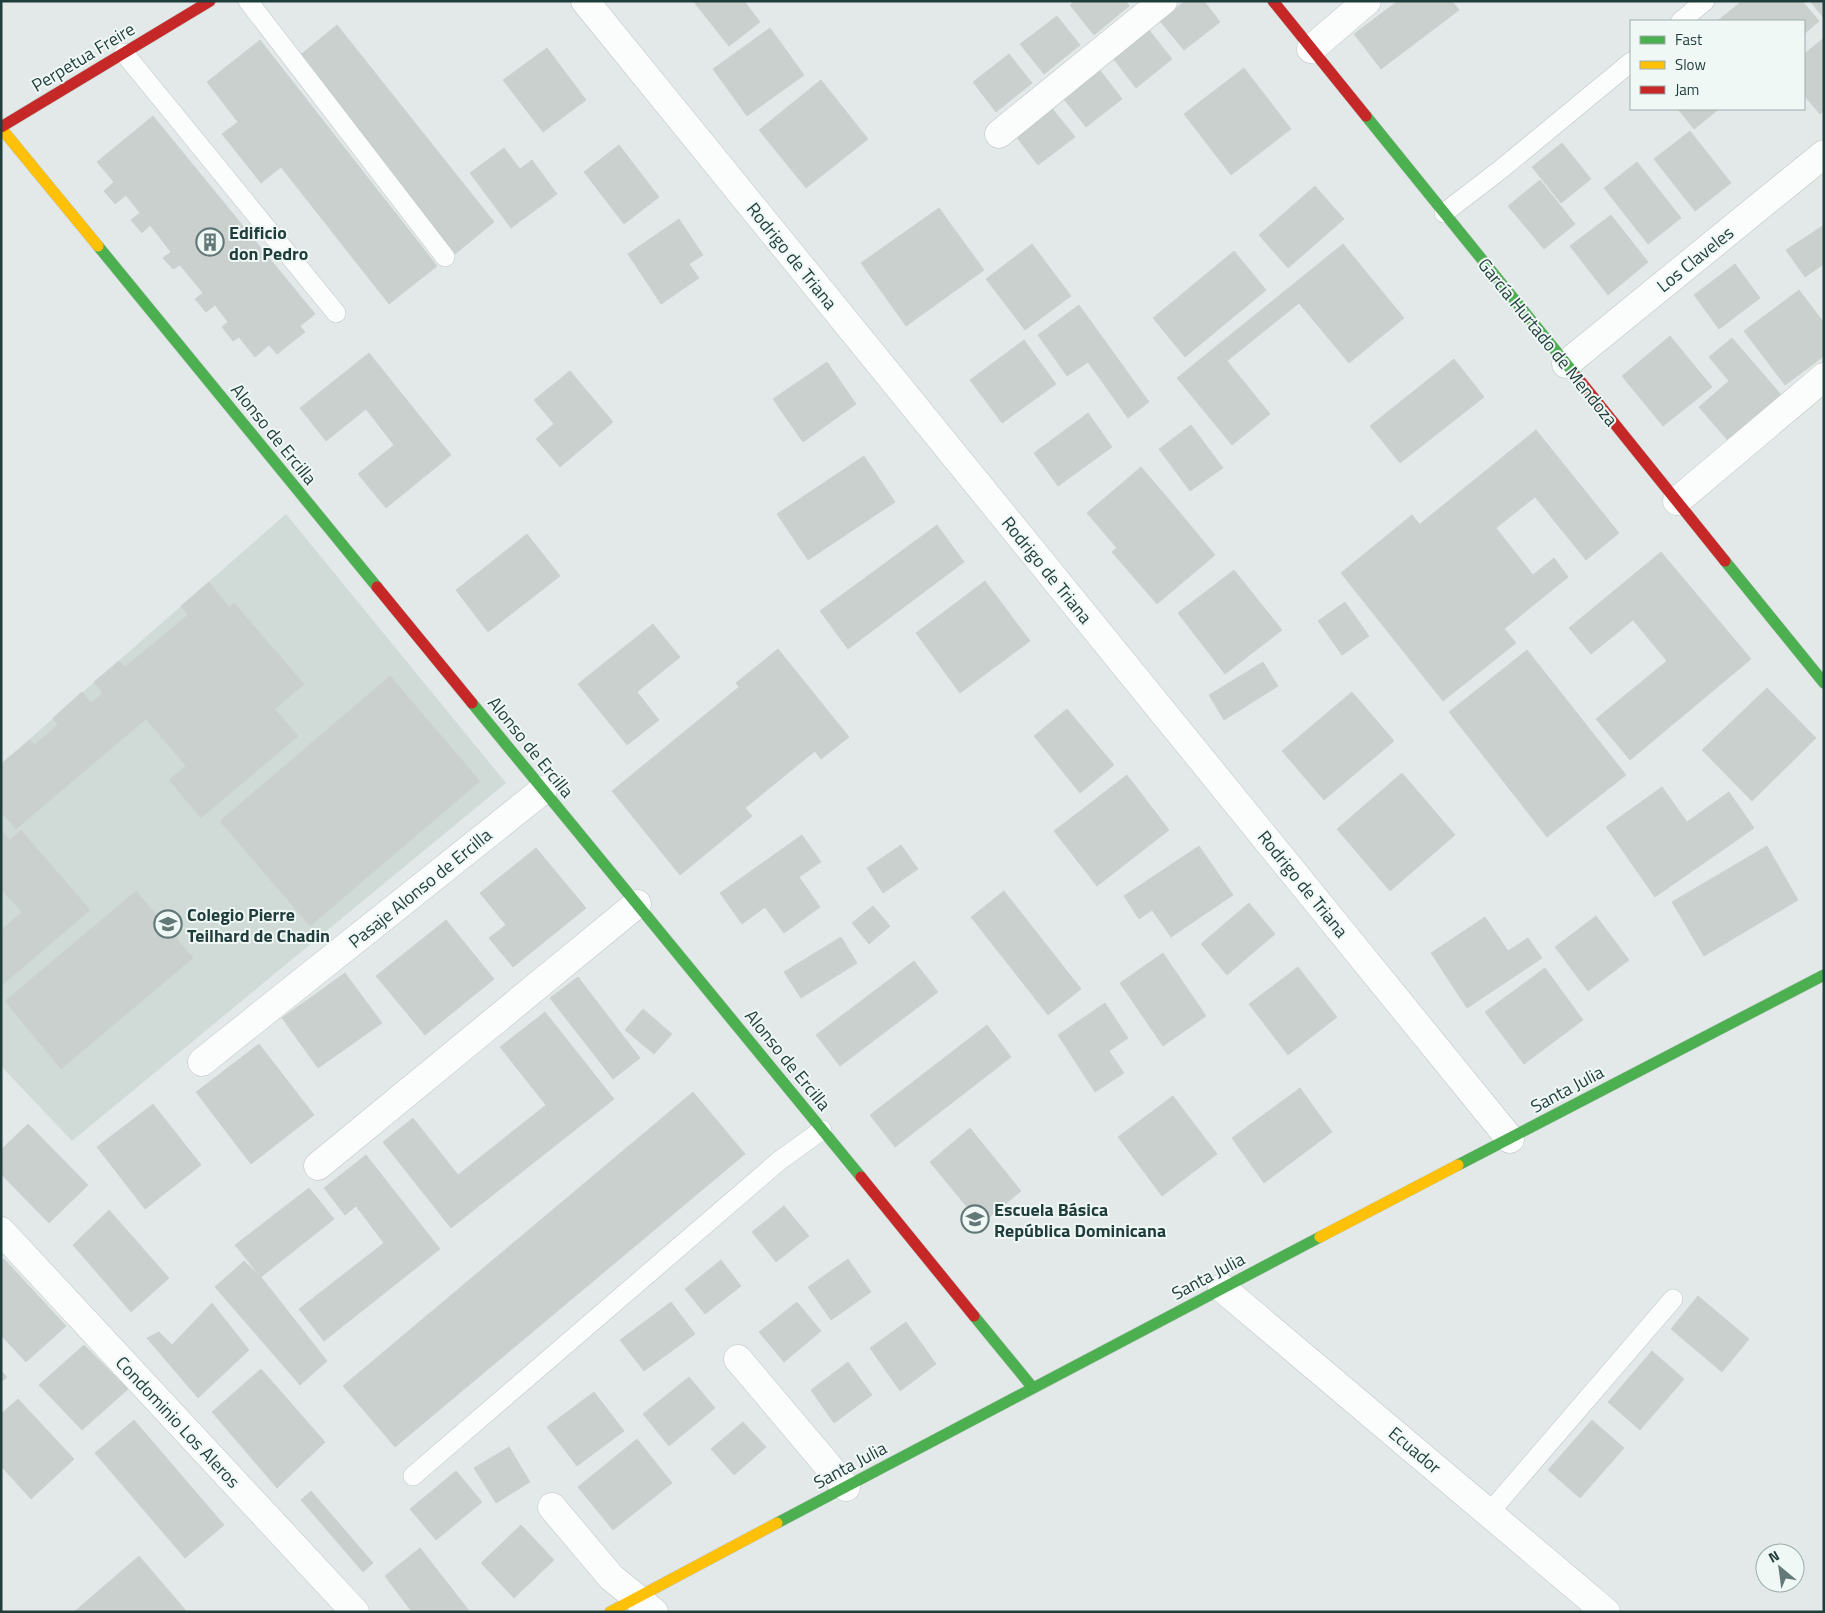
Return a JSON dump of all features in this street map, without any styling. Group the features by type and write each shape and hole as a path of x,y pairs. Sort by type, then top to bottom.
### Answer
{"street":[{"name":"Perpetua Freire","path":"1,127 210,1"},
{"name":"Rodrigo de Triana","path":"585,1 1510,1139"},
{"path":"999,134 1163,1"},
{"name":"García Hurtado de Mendoza","path":"1273,1 1824,683"},
{"path":"1311,49 1367,1"},
{"name":"Alonso de Ercilla","path":"1,127 1033,1388"},
{"name":"Los Claveles","path":"1566,364 1824,154"},
{"path":"1677,501 1824,377"},
{"name":"Pasaje Alonso de Ercilla","path":"202,1062 543,790"},
{"path":"318,1166 637,904"},
{"name":"Santa Julia","path":"610,1612 646,1605 846,1487 1033,1388 1510,1139 1819,984"},
{"name":"Condominio Los Aleros","path":"1,1232 355,1612"},
{"name":"Ecuador","path":"1222,1288 1606,1612"},
{"path":"738,1359 846,1487"},
{"path":"552,1507 611,1577 646,1605"}],"lane":[{"path":"248,1 445,257"},
{"path":"1682,20 1705,1"},
{"path":"124,53 336,313"},
{"path":"1444,213 1500,170 1630,63"},
{"path":"413,1476 779,1161 822,1130"},
{"path":"1490,1513 1673,1299"}],"shaded area":[{"name":"Colegio Pierre Teilhard de Chadin","path":"286,514 506,783 72,1141 1,1066 1,764"}],"building":[{"path":"693,1 744,1 760,22 729,46"},
{"path":"1075,1 1126,1 1129,6 1094,35 1070,5"},
{"path":"1185,1 1204,1 1220,22 1184,50 1160,21"},
{"path":"1398,1 1452,1 1459,10 1381,69 1354,34"},
{"path":"1742,1 1802,1 1819,21 1805,33 1805,20 1745,20 1735,7"},
{"path":"1810,1 1824,1 1824,18"},
{"path":"1735,7 1745,20 1718,20"},
{"path":"1057,16 1080,45 1044,74 1020,44"},
{"path":"337,25 494,222 455,254 298,57"},
{"path":"770,28 804,75 747,116 713,69"},
{"path":"1149,30 1172,59 1136,88 1113,58"},
{"path":"1824,38 1824,111 1820,114 1805,96 1805,53"},
{"path":"260,40 437,266 389,304 281,167 261,183 222,134 238,122 207,82"},
{"path":"547,48 586,100 543,132 503,80"},
{"path":"1009,54 1032,83 996,112 973,82"},
{"path":"1244,68 1291,129 1231,175 1184,114"},
{"path":"1099,69 1122,99 1086,127 1063,98"},
{"path":"821,80 868,139 806,188 759,130"},
{"path":"1051,107 1075,137 1038,165 1015,135"},
{"path":"1679,110 1718,110 1694,129"},
{"name":"Edificio don Pedro","path":"153,116 315,314 300,326 305,332 277,354 269,345 255,357 239,337 233,341 222,327 228,322 215,305 206,312 195,299 203,293 180,265 173,269 163,258 171,252 150,225 142,233 131,220 140,213 126,195 115,204 104,191 114,182 97,162"},
{"path":"1690,131 1731,183 1695,211 1654,159"},
{"path":"1562,143 1591,179 1561,203 1532,167"},
{"path":"619,145 659,197 624,224 584,172"},
{"path":"504,148 520,169 532,160 557,194 511,228 470,173"},
{"path":"1637,162 1681,218 1648,244 1604,188"},
{"path":"1540,180 1575,224 1544,249 1508,206"},
{"path":"1315,186 1344,219 1288,268 1259,235"},
{"path":"939,208 984,270 906,326 861,263"},
{"path":"1611,215 1648,262 1608,295 1570,246"},
{"path":"679,219 703,255 689,264 699,278 661,304 628,254"},
{"path":"1824,225 1824,264 1805,277 1786,250"},
{"path":"1032,244 1071,296 1025,330 986,279"},
{"path":"1343,244 1404,318 1349,363 1299,303 1227,361 1270,414 1232,445 1177,378"},
{"path":"1234,251 1266,290 1185,357 1153,318"},
{"path":"1735,264 1760,298 1719,329 1694,295"},
{"path":"1799,290 1824,323 1824,356 1785,385 1744,331"},
{"path":"1079,305 1149,402 1128,418 1088,362 1067,376 1038,335"},
{"path":"1670,336 1712,387 1663,426 1622,376"},
{"path":"1732,338 1783,397 1730,443 1699,407 1729,381 1709,357"},
{"path":"1024,340 1056,384 1002,423 970,380"},
{"path":"369,353 451,455 386,508 358,474 394,445 366,409 326,441 300,408"},
{"path":"1454,359 1484,397 1400,463 1370,426"},
{"path":"827,362 856,404 803,442 773,399"},
{"path":"570,371 613,422 560,467 536,439 554,424 534,400"},
{"path":"1088,413 1112,447 1058,486 1034,453"},
{"path":"1191,425 1223,468 1190,491 1159,449"},
{"path":"1536,430 1619,533 1586,560 1535,497 1496,528 1533,575 1554,558 1568,577 1504,629 1420,524"},
{"path":"864,456 895,502 808,560 777,514"},
{"path":"1141,467 1171,502 1117,548 1087,513"},
{"path":"1171,502 1215,555 1157,604 1112,552"},
{"path":"1412,515 1516,643 1443,701 1341,573"},
{"path":"937,525 964,562 848,649 820,611"},
{"path":"527,534 560,576 488,632 456,590"},
{"path":"1661,552 1751,659 1630,760 1596,719 1667,661 1633,620 1591,654 1569,628"},
{"path":"1234,570 1282,630 1225,674 1178,613"},
{"path":"985,581 1030,641 960,693 916,633"},
{"path":"209,582 229,607 234,603 304,684 275,709 298,736 201,818 169,780 186,766 146,719 16,829 1,812 1,764 30,740 34,745 58,725 53,718 82,692 91,703 103,693 94,682 119,661 125,667 188,615 181,606"},
{"path":"1345,602 1369,636 1342,655 1318,621"},
{"path":"653,624 680,657 637,692 659,720 627,745 578,684"},
{"path":"778,649 849,737 821,759 815,751 745,808 752,816 680,875 612,791 739,687 736,683"},
{"path":"1527,650 1626,775 1547,837 1449,712"},
{"path":"1263,662 1278,686 1224,720 1209,695"},
{"path":"390,676 480,781 310,926 220,821"},
{"path":"1767,688 1816,738 1752,801 1702,750"},
{"path":"1352,692 1394,741 1324,800 1282,751"},
{"path":"1067,709 1114,765 1080,793 1034,736"},
{"path":"1402,773 1455,835 1390,891 1337,829"},
{"path":"1127,775 1169,830 1097,886 1054,831"},
{"path":"1662,787 1687,822 1729,792 1754,828 1655,897 1606,827"},
{"path":"1,830 10,840 21,830 90,910 1,986 1,930 22,912 1,889"},
{"path":"802,835 821,862 799,877 820,907 784,933 765,907 742,924 720,893"},
{"path":"901,845 918,869 883,893 867,868"},
{"path":"1199,846 1233,895 1171,937 1152,910 1139,919 1124,896"},
{"path":"1767,846 1798,900 1704,956 1672,902"},
{"path":"536,848 586,908 513,967 489,938 506,925 480,893"},
{"path":"136,891 193,958 61,1069 5,1001"},
{"path":"1004,891 1081,989 1048,1015 971,917"},
{"path":"1249,903 1275,934 1227,975 1201,944"},
{"path":"873,906 890,926 869,944 852,923"},
{"path":"1596,916 1629,960 1588,991 1555,947"},
{"path":"1485,917 1508,951 1528,938 1542,958 1467,1008 1431,953"},
{"path":"446,920 494,979 425,1035 376,976"},
{"path":"841,937 857,963 801,998 784,972"},
{"path":"1163,953 1206,1016 1163,1046 1120,983"},
{"path":"914,961 938,992 840,1066 816,1035"},
{"path":"1298,967 1337,1017 1288,1055 1249,1004"},
{"path":"1545,968 1583,1020 1524,1064 1485,1012"},
{"path":"345,973 382,1023 318,1068 282,1018"},
{"path":"578,977 640,1058 613,1079 550,998"},
{"path":"1105,1003 1128,1038 1109,1051 1124,1073 1095,1092 1058,1035"},
{"path":"643,1009 672,1034 654,1054 625,1030"},
{"path":"545,1012 614,1099 451,1228 383,1142 413,1118 458,1175 546,1105 500,1047"},
{"path":"987,1025 1011,1057 895,1147 870,1115"},
{"path":"259,1044 314,1115 251,1164 196,1092"},
{"path":"1300,1088 1332,1132 1264,1183 1232,1138"},
{"path":"693,1092 745,1154 395,1447 343,1386"},
{"path":"1173,1096 1217,1154 1162,1196 1118,1137"},
{"path":"153,1104 201,1165 145,1209 97,1147"},
{"path":"28,1124 88,1185 49,1223 1,1174 1,1150"},
{"path":"970,1128 1021,1191 981,1224 930,1162"},
{"path":"366,1155 440,1249 324,1341 299,1309 384,1243 356,1206 345,1215 324,1188"},
{"path":"309,1188 334,1219 261,1277 235,1245"},
{"path":"784,1206 809,1236 776,1262 752,1232"},
{"path":"109,1210 169,1278 131,1312 73,1245"},
{"path":"4,1259 66,1326 26,1362 1,1335 1,1262"},
{"path":"848,1259 871,1292 831,1320 808,1287"},
{"path":"721,1260 741,1286 705,1314 685,1289"},
{"path":"244,1261 261,1277 327,1361 300,1385 215,1287"},
{"path":"1698,1296 1749,1339 1722,1372 1671,1329"},
{"path":"671,1302 695,1334 644,1371 620,1340"},
{"path":"797,1302 821,1331 784,1362 759,1332"},
{"path":"212,1303 249,1350 198,1398 147,1338 159,1332 172,1345"},
{"path":"906,1322 936,1364 900,1391 870,1348"},
{"path":"84,1345 128,1389 82,1430 39,1385"},
{"path":"1652,1351 1684,1379 1640,1430 1608,1402"},
{"path":"848,1362 872,1395 834,1423 811,1390"},
{"path":"261,1369 325,1442 277,1488 212,1412"},
{"path":"1,1371 7,1377 1,1382"},
{"path":"689,1377 715,1408 669,1446 643,1414"},
{"path":"594,1392 624,1431 577,1466 547,1427"},
{"path":"18,1399 74,1459 31,1499 1,1466 1,1414"},
{"path":"134,1420 224,1525 185,1558 95,1453"},
{"path":"1592,1420 1624,1448 1580,1498 1548,1470"},
{"path":"743,1422 766,1447 734,1475 711,1449"},
{"path":"637,1439 672,1483 613,1530 578,1487"},
{"path":"509,1447 530,1482 496,1503 474,1468"},
{"path":"456,1471 482,1502 436,1540 410,1509"},
{"path":"311,1491 373,1563 363,1572 301,1500"},
{"path":"521,1525 554,1560 514,1598 481,1563"},
{"path":"420,1548 470,1612 412,1612 385,1576"},
{"path":"139,1556 187,1612 74,1612"}],"traffic: fast":[{"path":"1366,116 1577,377"},
{"path":"98,246 377,587"},
{"path":"1725,561 1824,683"},
{"path":"472,703 861,1177"},
{"path":"1458,1165 1824,975"},
{"path":"777,1523 1320,1237"},
{"path":"974,1316 1033,1388"}],"traffic: slow":[{"path":"1,128 98,246"},
{"path":"1320,1237 1458,1165"},
{"path":"610,1612 777,1523"}],"traffic: jam":[{"path":"1,127 210,1"},
{"path":"1273,1 1366,116"},
{"path":"1577,377 1725,561"},
{"path":"377,587 472,703"},
{"path":"861,1177 974,1316"}],"place":[{"name":"Edificio don Pedro","path":"210,242"},
{"name":"Colegio Pierre Teilhard de Chadin","path":"168,924"},
{"name":"Escuela Básica República Dominicana","path":"975,1219"}]}
